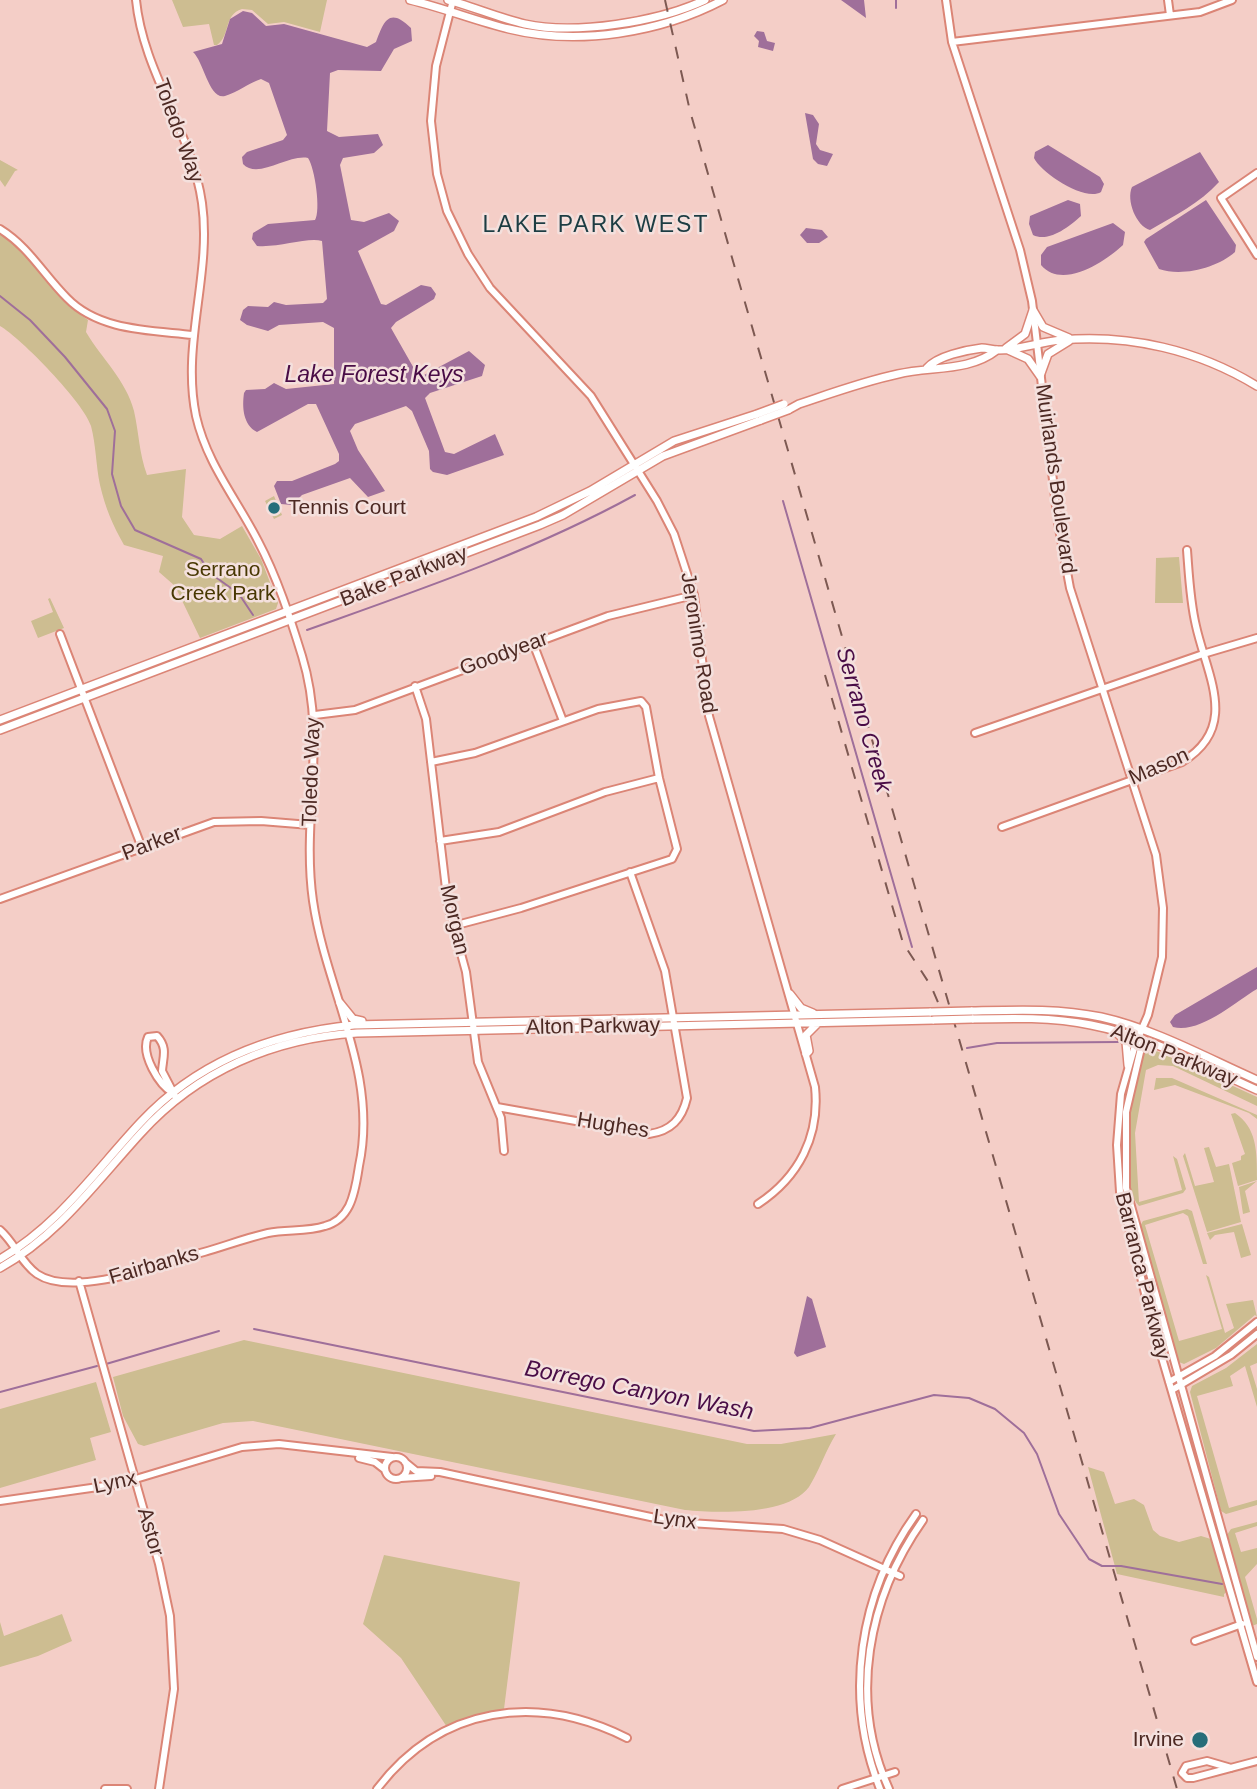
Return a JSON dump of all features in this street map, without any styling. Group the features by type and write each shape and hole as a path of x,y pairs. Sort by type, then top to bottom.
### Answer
{"main road":[{"path":"411,0 508,29 584,37 673,19 723,0"},
{"path":"451,0 529,24 580,29 623,23 705,0"},
{"path":"1032,310 1043,327 1073,340"},
{"path":"1002,349 1025,334 1032,310"},
{"name":"Bake Parkway","path":"0,730 540,525 587,502 677,449 786,407 927,368 936,370 985,360 1002,349 1035,343 1110,339 1166,348 1223,368 1257,386"},
{"path":"1040,376 1048,354 1073,340"},
{"path":"1002,349 1028,359 1040,376"},
{"name":"Bake Parkway","path":"0,720 536,517 590,491 674,440 759,417"},
{"path":"790,994 801,1007 817,1014"},
{"path":"340,1003 353,1019 386,1024"},
{"name":"Alton Parkway","path":"0,1268 62,1212 142,1121 175,1097 202,1072 252,1047 294,1034 473,1026 675,1022 797,1024 933,1016 1074,1013 1108,1018 1257,1090"},
{"name":"Alton Parkway","path":"675,1022 795,1014 933,1016"},
{"name":"Alton Parkway","path":"972,1015 1049,1019 1141,1034 1257,1080"},
{"path":"806,1054 809,1051 806,1035 818,1023"},
{"name":"Alton Parkway","path":"348,1030 386,1024 473,1026"},
{"path":"1112,1030 1126,1042 1128,1065"},
{"name":"Alton Parkway","path":"0,1259 19,1252"}],"street":[{"name":"Toledo Way","path":"136,0 148,53 193,162 201,200 205,239 193,335 193,396 208,455 258,541 288,611 310,686 315,715 315,765 309,857 313,904 362,1085 365,1130 352,1200 338,1220 327,1226"},
{"name":"Jeronimo Road","path":"451,0 436,66 431,121 437,174 451,220 490,288 579,381 634,462 674,534 694,595 709,716 790,994 816,1095 810,1143 780,1188 758,1204"},
{"name":"Muirlands Boulevard","path":"946,0 952,43 1020,250 1032,310 1063,556 1101,689 1156,855 1164,936 1154,992 1141,1034"},
{"path":"1168,0 1170,15"},
{"path":"952,43 1214,9 1233,0"},
{"path":"1257,173 1221,198 1257,255"},
{"path":"0,229 30,253 68,299 95,318 129,328 193,335"},
{"name":"Mason","path":"1002,827 1191,757 1210,732 1217,702 1193,611 1187,550"},
{"name":"Goodyear","path":"315,715 355,710 617,613 694,595"},
{"path":"60,634 142,848"},
{"path":"975,733 1257,638"},
{"path":"533,643 563,720"},
{"path":"198,645 201,653"},
{"name":"Morgan","path":"415,686 426,719 440,841 453,926 466,972 478,1062 497,1107 504,1151"},
{"path":"431,762 475,753 599,708 638,700 643,702 677,855 672,859 521,908 453,926"},
{"path":"440,841 499,832 605,792 659,778"},
{"name":"Parker","path":"0,899 214,822 310,825"},
{"name":"Hughes","path":"497,1107 638,1133 660,1132 676,1122 687,1098 675,1022 663,962 630,872"},
{"name":"Barranca Parkway","path":"1141,1034 1128,1065 1118,1120 1120,1192 1169,1382 1243,1624 1257,1657"},
{"name":"Barranca Parkway","path":"1141,1034 1141,1048 1126,1112 1126,1188 1181,1385 1257,1682"},
{"path":"148,1037 157,1037 163,1044 165,1052 162,1071 175,1097 150,1064 145,1043 148,1037"},
{"name":"Fairbanks","path":"0,1230 33,1271 46,1279 79,1281 123,1276 268,1233 327,1226"},
{"name":"Astor","path":"79,1281 165,1586 173,1637 174,1689 159,1789"},
{"path":"1169,1382 1215,1356 1257,1322"},
{"path":"1172,1390 1231,1355 1257,1334"},
{"name":"Lynx","path":"0,1501 135,1480 242,1447 279,1444 392,1458"},
{"name":"Lynx","path":"351,1454 375,1462 385,1469"},
{"path":"392,1458 405,1462 407,1473 401,1478 391,1479 385,1464 392,1458"},
{"name":"Lynx","path":"405,1462 416,1471 444,1474 674,1522 783,1529 820,1540 900,1576"},
{"name":"Lynx","path":"401,1478 444,1474"},
{"path":"889,1789 880,1777 863,1728 860,1690 866,1623 884,1569 916,1514"},
{"path":"880,1789 868,1711 868,1669 872,1636 891,1572 923,1520"},
{"path":"1195,1641 1243,1624"},
{"path":"377,1789 413,1751 444,1731 486,1716 530,1711 559,1713 598,1724 627,1738"},
{"path":"1231,1768 1207,1761 1186,1766 1182,1773 1185,1777 1193,1778 1231,1768 1257,1761"},
{"path":"842,1789 895,1772"},
{"path":"105,1789 127,1789"}],"green space":[{"path":"172,0 327,0 320,32 284,22 268,24 252,10 242,9 232,16 221,41 214,45 209,24 183,27"},
{"path":"0,160 18,170 5,187 0,180"},
{"name":"Serrano Creek Park","path":"0,233 24,252 65,300 88,320 86,332 120,380 130,400 147,475 186,469 182,517 194,535 220,539 242,526 261,559 278,603 276,609 200,638 175,586 159,572 163,556 124,545 104,501 93,433 86,416 51,372 22,343 0,326"},
{"name":"Tennis Court","path":"274,496 282,515 274,519 265,501"},
{"path":"1179,557 1183,603 1155,603 1156,558"},
{"path":"50,598 64,628 38,638 31,621 53,612 48,599"},
{"path":"1150,1048 1257,1097 1257,1106 1173,1066 1158,1065 1146,1070 1135,1133 1139,1202 1182,1190 1173,1156 1177,1159 1186,1189 1183,1193 1139,1206 1131,1192 1126,1154 1131,1109 1143,1052"},
{"path":"1156,1078 1172,1078 1257,1115 1257,1119 1249,1113 1175,1085 1154,1090"},
{"path":"1235,1113 1252,1133 1257,1159 1257,1180 1238,1186 1232,1163 1241,1160 1241,1156 1245,1154 1231,1114"},
{"path":"1209,1147 1216,1167 1229,1164 1241,1222 1207,1232 1183,1156 1185,1153 1195,1186 1214,1182 1204,1148"},
{"path":"1257,1181 1245,1191 1250,1212 1243,1214 1239,1187"},
{"path":"1187,1209 1192,1211 1207,1264 1203,1264 1188,1216 1183,1213 1145,1225 1179,1341 1222,1329 1206,1275 1209,1277 1225,1333 1234,1328 1226,1304 1253,1300 1257,1317 1255,1315 1216,1348 1184,1364 1176,1361 1139,1228 1143,1221"},
{"path":"1242,1224 1251,1255 1241,1258 1234,1232 1215,1235 1210,1240 1207,1233"},
{"path":"244,1340 747,1444 781,1444 836,1434 809,1487 799,1496 769,1508 732,1512 685,1510 253,1421 223,1423 144,1446 138,1444 123,1416 113,1377"},
{"path":"1257,1344 1257,1363 1250,1366 1257,1389 1257,1407 1245,1366 1230,1376 1233,1386 1197,1396 1229,1508 1257,1500 1257,1505 1226,1514 1221,1511 1190,1392 1192,1386 1226,1368"},
{"path":"96,1382 111,1432 90,1438 96,1460 0,1488 0,1409"},
{"path":"1088,1467 1104,1472 1115,1504 1134,1499 1144,1505 1153,1530 1160,1536 1179,1542 1201,1536 1214,1540 1228,1591 1224,1597 1117,1574"},
{"path":"1257,1522 1257,1526 1235,1533 1241,1552 1257,1548 1257,1564 1245,1577 1257,1619 1257,1624 1252,1626 1227,1535 1231,1529"},
{"path":"384,1555 520,1582 504,1709 447,1727 401,1658 363,1624"},
{"path":"62,1614 72,1641 38,1656 0,1667 0,1622 4,1636"}],"water":[{"path":"841,0 864,0 866,18"},
{"name":"Lake Forest Keys","path":"243,11 252,13 266,26 284,24 367,47 376,42 384,24 392,18 403,21 411,28 412,41 394,49 381,71 338,70 330,73 327,131 339,137 378,134 383,145 374,153 343,158 340,165 351,220 364,222 389,213 399,221 394,231 358,251 381,304 386,305 421,285 431,287 436,294 434,299 396,322 391,328 416,372 424,375 469,351 485,365 482,376 430,393 425,398 445,452 454,454 495,434 504,455 447,475 433,472 430,469 429,451 412,411 406,406 355,424 350,431 358,450 385,491 368,497 350,478 302,495 292,505 281,504 274,486 277,481 292,481 335,464 339,461 339,454 316,404 308,404 257,432 246,420 244,393 246,390 265,389 274,383 286,389 334,384 334,328 323,322 279,325 268,331 240,320 243,310 248,306 268,307 274,302 286,305 323,303 327,299 322,241 257,246 252,239 253,233 268,224 315,220 317,215 316,189 308,158 257,169 243,164 242,157 247,152 283,140 287,135 269,83 261,79 230,94 219,96 193,52 222,44 230,19"},
{"path":"757,31 764,32 767,41 775,43 773,51 758,47 759,41 754,36"},
{"path":"805,113 813,115 819,124 816,144 820,150 833,154 827,166 818,164 813,159"},
{"path":"1048,145 1100,177 1104,184 1101,192 1094,194 1075,190 1045,171 1034,158 1035,152"},
{"path":"1200,152 1219,182 1177,214 1150,230 1145,228 1131,205 1132,187"},
{"path":"1068,200 1080,204 1081,216 1065,229 1052,235 1033,235 1029,224 1030,216"},
{"path":"1206,200 1236,245 1235,252 1219,263 1199,270 1178,272 1159,269 1144,242 1146,239"},
{"path":"1113,223 1125,232 1123,245 1106,259 1071,274 1050,272 1041,265 1041,255 1047,247"},
{"path":"806,228 822,230 828,237 819,243 807,243 800,235"},
{"path":"1257,967 1257,989 1206,1021 1183,1028 1173,1027 1170,1022 1175,1015"},
{"path":"807,1296 812,1299 826,1347 797,1357 794,1353"}],"waterway":[{"path":"896,0 896,8"},
{"name":"Serrano Creek","path":"0,296 30,320 65,357 107,409 115,431 112,474 121,506 135,530 201,559 210,573 239,594 253,615"},
{"name":"Serrano Creek","path":"307,630 433,585 515,552 556,535 635,495"},
{"name":"Serrano Creek","path":"783,501 912,947"},
{"name":"Serrano Creek","path":"967,1048 997,1043 1118,1042"},
{"name":"Borrego Canyon Wash","path":"254,1329 754,1431 810,1428 934,1395 969,1398 995,1409 1024,1433 1037,1454 1059,1514 1089,1559 1102,1566 1121,1566 1222,1584"},
{"name":"Borrego Canyon Wash","path":"106,1364 219,1331"},
{"name":"Borrego Canyon Wash","path":"0,1392 97,1366"}],"railway":[{"path":"665,0 690,111 1177,1789"},
{"path":"825,675 903,943 931,986 940,1007"}],"place":[{"name":"Tennis Court","path":"274,508"},
{"name":"Irvine","path":"1200,1740"}],"district":[{"name":"LAKE PARK WEST","path":"596,226"}]}
